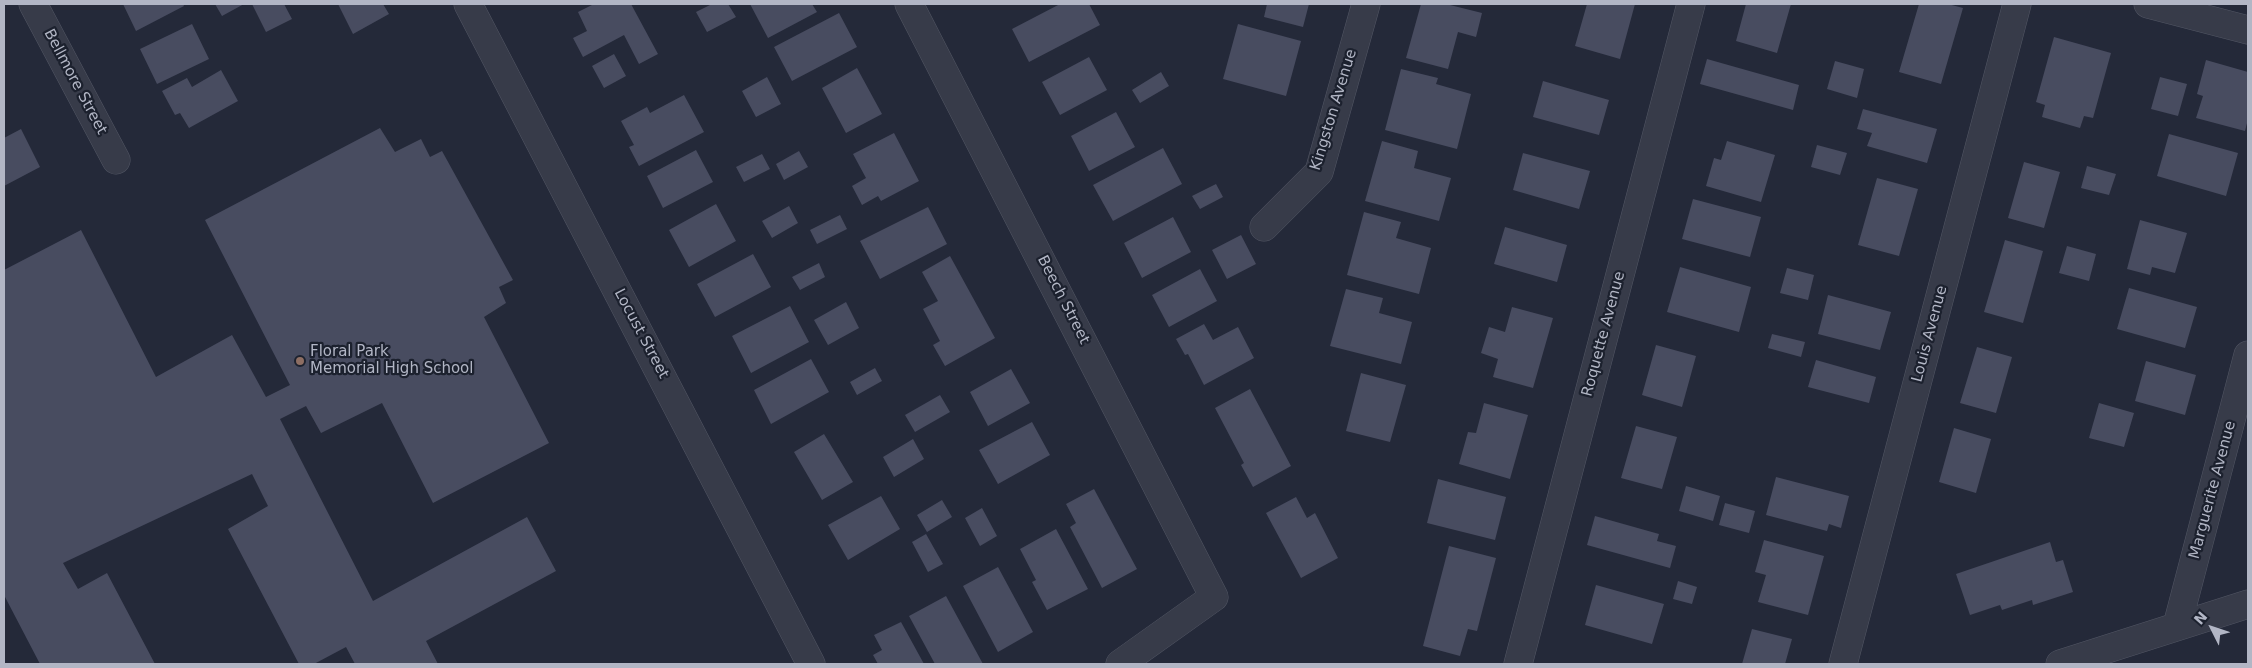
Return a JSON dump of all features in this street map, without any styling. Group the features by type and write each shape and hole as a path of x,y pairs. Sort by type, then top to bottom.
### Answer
{"street":[{"name":"Bellmore Street","path":"33,4 116,160"},
{"name":"Locust Street","path":"468,4 812,664"},
{"name":"Beech Street","path":"909,4 1214,596 1120,664"},
{"name":"Kingston Avenue","path":"1264,227 1319,172 1366,4"},
{"name":"Roquette Avenue","path":"1518,664 1691,4"},
{"name":"Louis Avenue","path":"1843,664 2017,4"},
{"path":"2148,4 2248,30"},
{"name":"Marguerite Avenue","path":"2177,626 2248,354"},
{"path":"2060,664 2248,604"}],"building":[{"path":"123,4 183,4 184,6 136,31"},
{"path":"215,4 244,4 222,16"},
{"path":"252,4 284,4 292,19 266,32"},
{"path":"338,4 383,4 389,14 353,34"},
{"path":"594,4 631,4 658,54 639,64 624,35 583,57 573,38 587,31 578,12"},
{"path":"712,4 728,4 736,17 707,32 696,12"},
{"path":"750,4 812,4 817,12 768,38"},
{"path":"1060,4 1089,4 1100,25 1029,62 1012,29"},
{"path":"1267,4 1309,4 1303,27 1264,17"},
{"path":"1421,4 1446,4 1482,13 1476,37 1458,32 1448,69 1406,58"},
{"path":"1587,4 1635,4 1620,59 1575,46"},
{"path":"1746,4 1791,4 1777,53 1736,41"},
{"path":"1919,4 1948,4 1963,8 1941,84 1899,72"},
{"path":"839,13 857,47 792,81 774,47"},
{"path":"192,24 209,59 157,84 140,49"},
{"path":"1238,24 1301,41 1286,96 1223,79"},
{"path":"2054,37 2111,53 2093,118 2084,116 2080,128 2042,117 2045,105 2036,102"},
{"path":"614,54 626,76 604,88 592,66"},
{"path":"1089,57 1107,90 1060,115 1042,82"},
{"path":"1707,59 1799,85 1793,110 1700,84"},
{"path":"2206,60 2248,72 2248,119 2245,131 2196,118 2203,96 2197,94"},
{"path":"1835,61 1864,69 1857,98 1827,89"},
{"path":"857,68 882,114 846,133 822,88"},
{"path":"1401,69 1438,78 1436,84 1471,94 1457,149 1385,130"},
{"path":"221,70 238,101 189,128 180,113 175,115 162,91 187,78 192,87"},
{"path":"1161,72 1169,86 1140,103 1132,90"},
{"path":"767,77 781,104 756,117 742,91"},
{"path":"2160,77 2187,84 2178,116 2151,109"},
{"path":"1543,81 1609,100 1599,135 1533,117"},
{"path":"684,95 704,132 639,166 629,147 634,145 621,121 647,107 650,113"},
{"path":"1863,109 1937,129 1927,163 1867,146 1872,133 1857,129"},
{"path":"1116,112 1135,147 1089,171 1071,136"},
{"name":"Floral Park Memorial High School","path":"380,128 395,152 421,139 430,157 442,151 513,280 499,287 506,303 484,317 549,443 433,503 382,403 321,433 306,406 280,419 373,601 527,517 556,571 426,641 438,664 355,664 346,647 314,664 299,664 228,529 268,506 252,474 63,563 78,589 107,573 155,664 40,664 4,595 4,270 81,230 156,377 232,335 266,397 290,385 205,220"},
{"path":"21,129 40,167 4,186 4,138"},
{"path":"894,133 919,181 881,201 878,196 862,205 852,186 866,178 853,154"},
{"path":"2169,134 2238,153 2226,196 2157,176"},
{"path":"1382,141 1418,151 1414,168 1451,178 1439,221 1365,201"},
{"path":"1727,141 1775,155 1761,202 1706,186 1714,158 1721,160"},
{"path":"1817,145 1847,153 1840,175 1811,167"},
{"path":"1163,148 1182,184 1113,221 1093,185"},
{"path":"696,150 713,182 663,208 647,176"},
{"path":"799,151 808,167 784,180 776,164"},
{"path":"1523,153 1590,171 1579,209 1513,190"},
{"path":"762,154 770,169 744,182 736,167"},
{"path":"2024,162 2060,172 2044,228 2008,218"},
{"path":"2087,166 2116,174 2109,195 2081,188"},
{"path":"1877,178 1918,189 1899,256 1858,245"},
{"path":"1216,184 1223,197 1200,209 1192,196"},
{"path":"1693,199 1761,217 1750,257 1682,239"},
{"path":"716,204 736,241 689,267 669,230"},
{"path":"789,206 798,223 772,238 762,221"},
{"path":"928,207 947,244 880,279 860,241"},
{"path":"1364,212 1401,222 1396,238 1431,248 1419,294 1347,275"},
{"path":"840,215 847,229 817,244 810,230"},
{"path":"1173,217 1191,252 1142,278 1124,243"},
{"path":"2140,220 2187,233 2175,273 2152,267 2150,275 2127,269"},
{"path":"1505,227 1567,245 1557,282 1494,264"},
{"path":"1241,235 1256,264 1227,279 1212,250"},
{"path":"2005,240 2043,251 2023,323 1984,312"},
{"path":"2067,246 2096,254 2089,281 2059,273"},
{"path":"753,254 771,287 715,317 697,284"},
{"path":"950,256 995,338 945,366 933,345 940,341 923,309 938,301 922,272"},
{"path":"819,263 825,277 800,290 792,277"},
{"path":"1680,267 1751,287 1739,332 1667,312"},
{"path":"1787,268 1814,275 1808,300 1780,293"},
{"path":"1200,269 1217,301 1169,327 1152,295"},
{"path":"2129,288 2197,307 2185,348 2117,329"},
{"path":"1346,289 1383,298 1379,313 1412,322 1401,364 1330,346"},
{"path":"1828,295 1891,312 1880,350 1818,334"},
{"path":"846,302 859,328 828,345 814,320"},
{"path":"790,306 809,342 751,373 732,336"},
{"path":"1512,307 1553,318 1533,388 1493,377 1498,359 1481,353 1489,327 1505,332"},
{"path":"1204,324 1213,340 1238,327 1254,358 1204,385 1188,354 1185,355 1176,339"},
{"path":"1772,334 1805,342 1801,357 1768,348"},
{"path":"1656,345 1696,356 1682,407 1642,395"},
{"path":"1977,347 2012,357 1996,413 1960,403"},
{"path":"811,359 829,392 771,424 754,390"},
{"path":"1816,360 1876,377 1869,403 1808,387"},
{"path":"2146,361 2196,375 2185,415 2135,401"},
{"path":"875,368 882,381 857,395 850,382"},
{"path":"1011,369 1030,403 988,426 970,392"},
{"path":"1361,373 1406,385 1390,442 1346,431"},
{"path":"1250,389 1291,466 1253,487 1241,465 1244,463 1215,408"},
{"path":"940,395 950,412 915,432 905,415"},
{"path":"1484,403 1528,415 1510,479 1459,464 1468,432 1476,433"},
{"path":"2099,403 2134,413 2124,447 2089,438"},
{"path":"1032,422 1050,455 998,484 979,450"},
{"path":"1636,426 1677,437 1662,489 1621,478"},
{"path":"1954,428 1991,439 1976,493 1939,482"},
{"path":"824,434 853,482 822,500 794,452"},
{"path":"913,439 924,459 894,477 883,457"},
{"path":"1776,477 1849,496 1841,528 1829,524 1827,531 1766,515"},
{"path":"1438,479 1506,497 1495,540 1427,523"},
{"path":"1686,486 1720,496 1713,521 1679,511"},
{"path":"1094,489 1137,569 1102,588 1070,527 1076,523 1066,504"},
{"path":"881,496 900,529 848,560 828,525"},
{"path":"1296,497 1307,518 1315,513 1338,558 1301,578 1266,513"},
{"path":"942,500 952,517 927,532 917,515"},
{"path":"1725,503 1755,511 1749,533 1719,525"},
{"path":"982,508 997,536 980,546 965,518"},
{"path":"1595,516 1659,534 1657,541 1676,546 1670,568 1587,545"},
{"path":"1056,529 1088,589 1047,610 1032,582 1036,580 1020,549"},
{"path":"926,534 943,564 928,572 912,542"},
{"path":"1764,540 1824,556 1808,615 1758,602 1766,575 1755,572"},
{"path":"2050,542 2056,562 2063,560 2073,592 2033,605 2032,600 2002,610 2000,605 1970,615 1956,574"},
{"path":"1449,546 1496,558 1477,631 1468,629 1460,656 1423,646"},
{"path":"998,567 1033,632 998,652 963,586"},
{"path":"1678,581 1697,587 1692,604 1673,599"},
{"path":"1596,585 1664,604 1652,644 1585,625"},
{"path":"946,596 983,664 935,664 909,616"},
{"path":"901,622 924,664 878,664 873,655 882,650 874,635"},
{"path":"1752,629 1792,639 1785,664 1742,664"}],"place":[{"name":"Floral Park Memorial High School","path":"300,361"}]}
